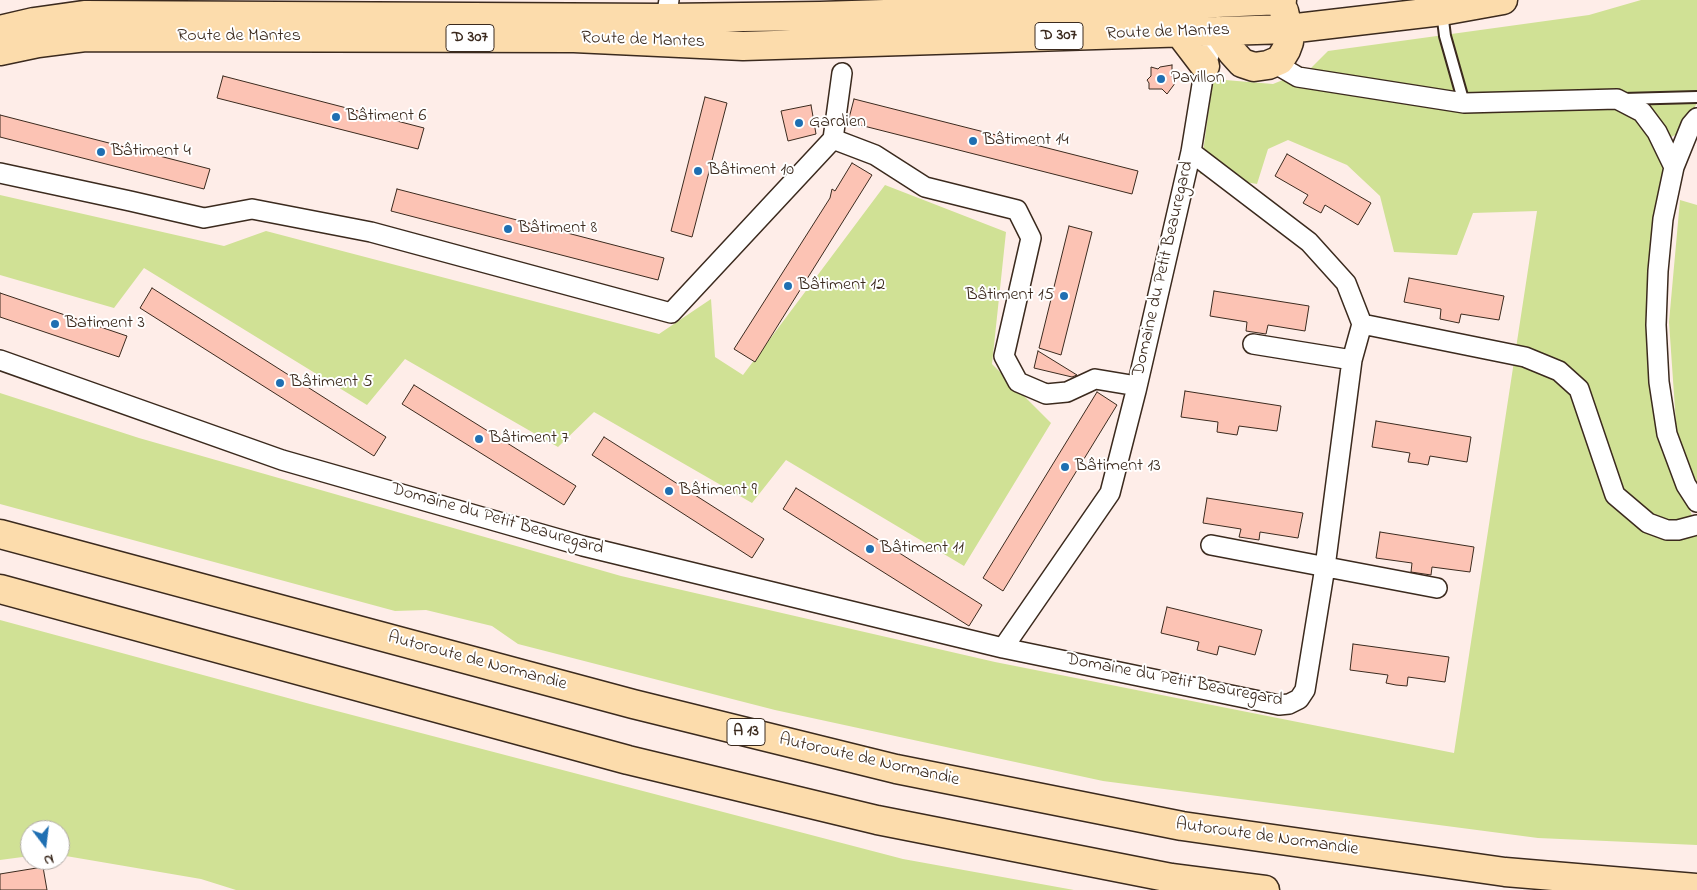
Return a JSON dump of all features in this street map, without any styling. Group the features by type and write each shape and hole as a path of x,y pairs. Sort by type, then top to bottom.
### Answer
{"main road":[{"name":"D 307","path":"1229,3 1282,0 1288,29 1442,11 1503,0"},
{"name":"Route de Mantes","path":"0,30 34,22 84,15 668,9 814,11 936,7 1229,3"},
{"path":"1229,3 1218,31 1242,63 1261,67 1280,60 1289,42 1288,29"},
{"name":"Route de Mantes","path":"0,51 38,43 85,37 574,38 743,46 1288,29"},
{"path":"1179,32 1205,66"},
{"name":"Autoroute de Normandie","path":"0,534 632,704 896,769 1182,826 1505,872 1697,888"},
{"path":"0,589 628,760 868,818 1171,878 1265,890"}],"street":[{"name":"Domaine du Petit Beauregard","path":"1003,648 1110,493 1137,386 1191,152 1205,66 1218,31"},
{"path":"1274,63 1298,77 1464,103 1617,99 1642,112 1657,132 1674,167"},
{"path":"0,173 130,200 204,218 252,209 371,232 671,314 833,139 842,73"},
{"path":"1697,118 1691,125 1674,167 1663,219 1658,271 1656,325 1659,382 1666,434 1686,485 1697,502"},
{"name":"Domaine du Petit Beauregard","path":"833,139 875,155 925,187 1017,210 1031,238 1004,356 1018,382 1046,394 1067,392 1095,379 1137,386"},
{"name":"Domaine du Petit Beauregard","path":"0,360 282,460 583,546 1003,648 1279,705 1289,704 1299,699 1305,690 1325,567 1352,360 1362,324 1346,283 1309,242 1191,152"},
{"path":"1362,324 1525,357 1558,371 1579,389 1615,495 1648,523 1667,530 1678,530 1697,525"},
{"path":"1253,344 1352,360"},
{"path":"1211,545 1437,588"}],"lane":[{"path":"1442,11 1445,36 1464,103"},
{"path":"1617,99 1697,97"}],"green space":[{"path":"1641,0 1697,0 1697,103 1680,133 1671,137 1652,223 1647,335 1657,433 1697,527 1697,845 1538,838 1103,781 775,710 518,644 492,626 426,610 395,611 0,504 0,393 139,438 621,576 995,662 1454,753 1537,211 1473,213 1457,255 1394,252 1380,196 1347,165 1288,140 1268,149 1257,184 1200,174 1213,79 1273,84 1310,69 1328,51 1589,15"},
{"path":"885,185 1006,232 992,364 1051,423 964,566 786,460 752,503 594,412 558,447 405,359 367,405 144,268 114,308 0,275 0,195 224,246 266,231 659,334 711,299 715,357 743,375"},
{"path":"1680,200 1697,205 1697,490 1677,438 1669,322"},
{"path":"0,620 310,704 903,859 1074,890 236,890 201,879 70,857 70,820 20,820 20,857 0,860"}],"building":[{"name":"Pavillon","path":"1172,65 1172,77 1176,82 1167,94 1162,89 1149,89 1147,80 1151,76 1151,67 1158,69"},
{"name":"Bâtiment 6","path":"223,76 424,128 418,149 217,98"},
{"name":"Bâtiment 10","path":"705,97 727,103 692,237 671,231"},
{"name":"Bâtiment 14","path":"854,99 1138,171 1132,194 848,122"},
{"name":"Gardien","path":"811,105 816,134 788,141 781,111"},
{"name":"Bâtiment 4","path":"0,115 210,169 204,189 0,137"},
{"path":"1287,154 1371,203 1358,225 1325,205 1321,213 1303,203 1308,195 1275,176"},
{"name":"Bâtiment 12","path":"852,163 872,175 755,362 734,349 830,198 832,189 835,191"},
{"name":"Bâtiment 8","path":"397,189 664,258 658,280 391,211"},
{"name":"Bâtiment 15","path":"1069,226 1092,232 1061,355 1039,348"},
{"path":"1409,278 1504,296 1499,320 1461,314 1459,323 1440,319 1441,309 1404,302"},
{"name":"Bâtiment 5","path":"152,288 386,437 374,456 140,308"},
{"path":"1214,291 1309,306 1305,331 1268,325 1266,334 1246,331 1247,322 1210,316"},
{"name":"Batiment 3","path":"0,293 127,336 119,357 0,317"},
{"path":"1038,351 1077,375 1072,377 1034,368"},
{"name":"Bâtiment 7","path":"414,385 576,486 564,505 402,404"},
{"path":"1185,391 1281,406 1277,431 1239,426 1237,435 1217,432 1218,422 1181,417"},
{"name":"Bâtiment 13","path":"1097,392 1117,405 1003,591 983,578"},
{"path":"1376,421 1471,437 1467,462 1430,456 1428,465 1408,462 1410,453 1372,447"},
{"name":"Bâtiment 9","path":"604,437 764,539 752,558 592,455"},
{"name":"Bâtiment 11","path":"796,488 982,605 969,626 783,509"},
{"path":"1207,498 1303,513 1298,538 1260,532 1259,540 1239,537 1241,529 1203,523"},
{"path":"1380,532 1474,547 1470,572 1432,567 1431,575 1411,572 1412,563 1376,558"},
{"path":"1167,607 1262,630 1255,655 1219,646 1217,655 1197,650 1199,642 1161,633"},
{"path":"1353,644 1449,657 1445,682 1408,677 1407,686 1396,685 1386,683 1388,675 1350,670"},
{"path":"25,870 44,870 47,890 0,890 0,874"}],"place":[{"name":"Pavillon","path":"1161,79"},
{"name":"Bâtiment 6","path":"336,117"},
{"name":"Gardien","path":"799,123"},
{"name":"Bâtiment 14","path":"973,141"},
{"name":"Bâtiment 4","path":"101,152"},
{"name":"Bâtiment 10","path":"698,171"},
{"name":"Bâtiment 8","path":"508,229"},
{"name":"Bâtiment 12","path":"788,286"},
{"name":"Bâtiment 15","path":"1064,296"},
{"name":"Batiment 3","path":"55,324"},
{"name":"Bâtiment 5","path":"280,383"},
{"name":"Bâtiment 7","path":"479,439"},
{"name":"Bâtiment 13","path":"1065,467"},
{"name":"Bâtiment 9","path":"669,491"},
{"name":"Bâtiment 11","path":"870,549"}]}
